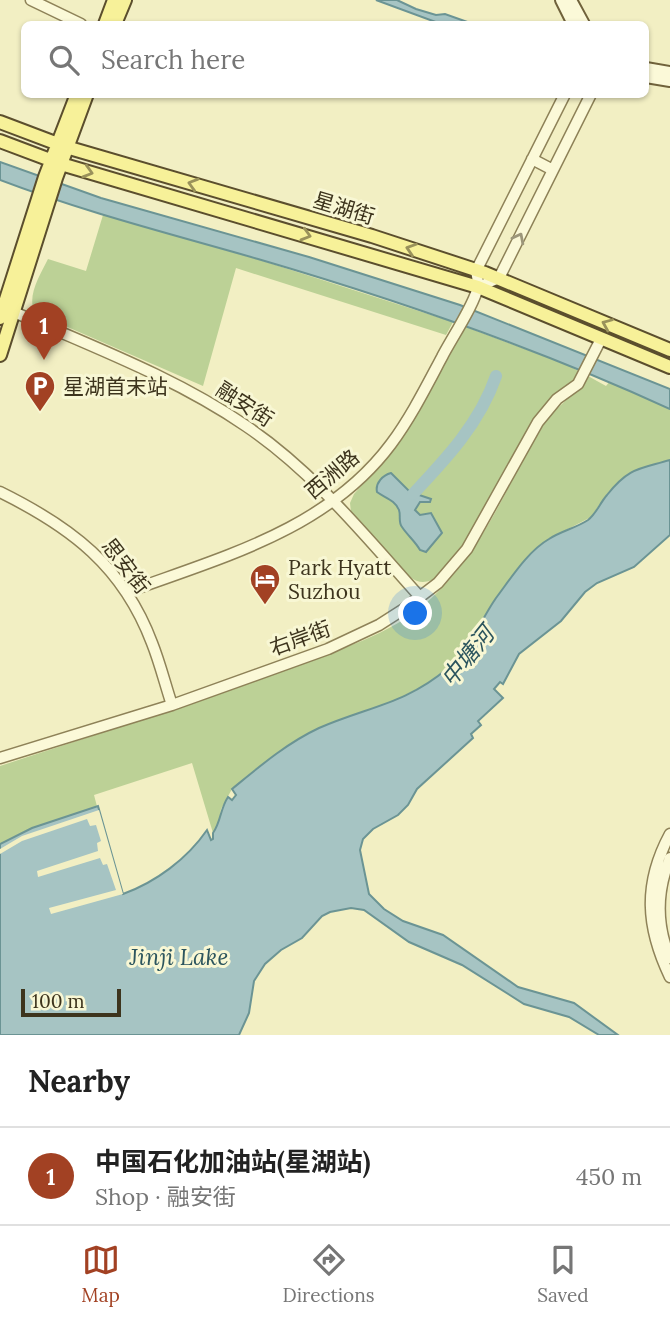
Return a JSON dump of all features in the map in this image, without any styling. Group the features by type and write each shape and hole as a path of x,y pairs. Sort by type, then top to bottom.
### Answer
{"main road":[{"path":"106,21 114,0"},
{"path":"116,21 125,0"},
{"path":"562,0 572,21"},
{"path":"571,0 582,21"},
{"path":"649,68 670,72"},
{"path":"649,78 670,81"},
{"path":"0,355 6,313 76,98"},
{"path":"62,146 85,98"},
{"name":"星湖街","path":"0,122 62,146 372,236 499,278 670,350"},
{"name":"星湖街","path":"0,141 56,162 478,288 598,344 670,367"}],"street":[{"path":"31,0 75,21"},
{"path":"563,98 476,271 478,288 499,278 589,98"},
{"path":"532,159 553,170"},
{"name":"西洲路","path":"127,592 268,540 302,523 355,483 390,445 419,400 478,288"},
{"name":"融安街","path":"6,313 151,373 220,409 272,446 334,501 421,597"},
{"name":"右岸街","path":"0,758 172,705 351,639 379,625 421,597 438,583 467,549 545,412 556,399 574,387 598,344"},
{"name":"思安街","path":"0,492 41,512 65,528 105,565 127,592 152,642 172,705"},
{"path":"670,834 653,878 649,898 652,928 660,956 670,976"},
{"path":"670,858 661,881 659,912 670,958"}],"green space":[{"path":"103,215 260,260 453,322 446,335 236,268 203,386 40,315 33,308 34,289 48,259 86,271"},
{"path":"466,327 568,365 580,372 543,408 473,534 439,577 421,582 410,577 351,512 350,503 354,494 396,447"},
{"path":"588,376 606,386 610,381 670,409 670,460 630,473 607,494 591,517 547,540 535,550 489,610 464,651 449,667 429,683 388,704 304,736 261,765 232,789 221,809 219,822 213,833 192,763 94,795 99,814 0,854 0,766 183,706 344,648 397,624 426,603 446,584 478,542 542,427"}],"water":[{"path":"376,0 397,0 416,9 465,21 433,21"},
{"path":"0,162 101,198 309,257 460,305 670,389 670,409 569,366 415,308 32,192 0,180"},
{"path":"670,460 670,535 634,567 597,583 585,592 561,621 519,654 503,684 500,682 494,689 503,698 478,721 481,725 471,734 473,738 417,789 408,805 398,815 373,829 363,839 360,850 369,894 384,909 403,921 443,935 518,987 574,1003 618,1035 599,1035 569,1017 524,1004 462,965 409,942 364,910 351,908 322,916 302,938 281,950 265,964 254,981 249,1013 239,1035 0,1035 0,844 32,828 98,806 123,894 147,883 180,860 207,830 211,840 213,839 225,802 228,797 232,800 236,795 232,789 274,756 319,728 417,690 448,668 469,643 490,607 534,550 554,536 588,520 615,486 629,474"},
{"path":"391,473 410,492 431,499 430,502 420,502 415,510 420,515 431,513 442,533 426,552 420,550 402,527 395,504 377,492 380,480"}],"pier":[{"path":"99,810 123,894 51,914 49,908 116,890 107,864 103,865 100,858 38,877 37,871 98,851 97,843 101,841 96,825 90,826 87,819 22,841 0,854 0,849 22,836"}],"waterway":[{"path":"413,494 450,454 471,425 496,376"}],"place":[{"name":"中国石化加油站(星湖站)","path":"44,360"},
{"name":"星湖首末站","path":"40,413"},
{"name":"Park Hyatt Suzhou","path":"265,606"}],"water label":[{"name":"中塘河","path":"467,656"},
{"name":"Jinji Lake","path":"179,956"}]}
